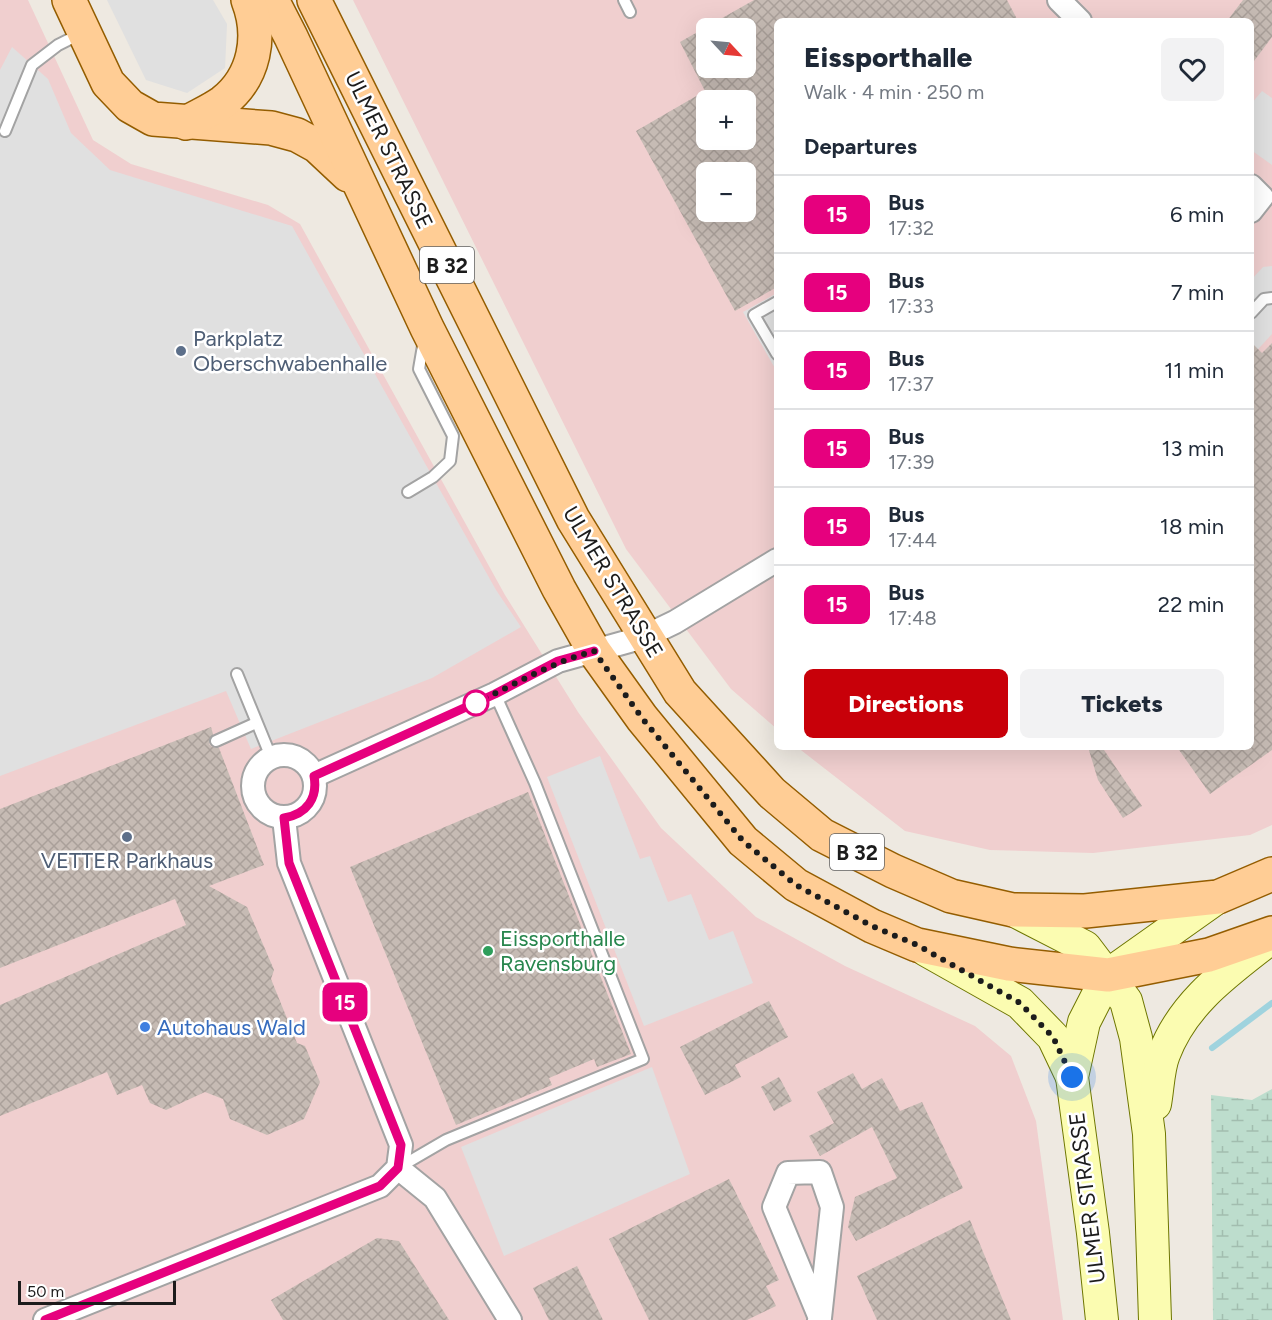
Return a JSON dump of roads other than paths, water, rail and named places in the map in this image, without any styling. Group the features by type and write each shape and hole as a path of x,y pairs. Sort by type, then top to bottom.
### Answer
{"main road":[{"path":"69,0 108,83 130,106 153,119 271,128 297,135 317,146 359,184"},
{"path":"186,123 224,102 247,75 256,46 255,17 248,0"},
{"name":"ULMER STRASSE","path":"272,0 426,328 559,589 594,651 642,718 743,841 796,885 872,926 917,945"},
{"name":"ULMER STRASSE","path":"317,4 573,519 680,692 772,793 822,835 893,871 951,896 1013,910 1085,947 1126,1001 1136,1038 1149,1134 1155,1320"},
{"name":"B 32","path":"1013,910 1085,911 1218,897 1272,874"},
{"name":"ULMER STRASSE","path":"1102,1320 1094,1233 1072,1077 1084,1022 1108,975 1218,897"},
{"name":"B 32","path":"917,945 1009,964 1108,975 1209,954 1272,933"},
{"path":"1149,1134 1163,1055 1183,1015 1210,985 1272,937"},
{"path":"917,945 1020,1003 1053,1037 1072,1077"}],"street":[{"path":"1059,0 1077,18"},
{"path":"314,776 495,694 558,661 644,637 675,622 774,562"},
{"path":"281,755 301,759 314,776 315,786 310,805 294,816 284,818 275,816 259,806 252,788 257,770 270,758 281,755"},
{"path":"45,1320 380,1186 398,1168 401,1145 289,863 284,818"},
{"path":"398,1168 435,1198 510,1320"},
{"path":"820,1172 832,1207 819,1319 774,1207 788,1173 820,1172"}],"lane":[{"path":"624,0 630,12"},
{"path":"4,131 32,65 58,45 83,32"},
{"path":"1254,310 1264,299 1272,298"},
{"path":"774,304 754,315 774,349"},
{"path":"408,492 433,477 450,461 453,436 419,369 426,328"},
{"path":"237,674 270,758"},
{"path":"398,1168 446,1140 643,1059 535,783 495,694"},
{"path":"216,741 256,723"}],"waterway":[{"path":"1212,1048 1272,1003"}],"place":[{"name":"Parkplatz Oberschwabenhalle","path":"181,351"},
{"name":"VETTER Parkhaus","path":"127,837"},
{"name":"Eissporthalle Ravensburg","path":"488,951"},
{"name":"Autohaus Wald","path":"145,1027"}]}
